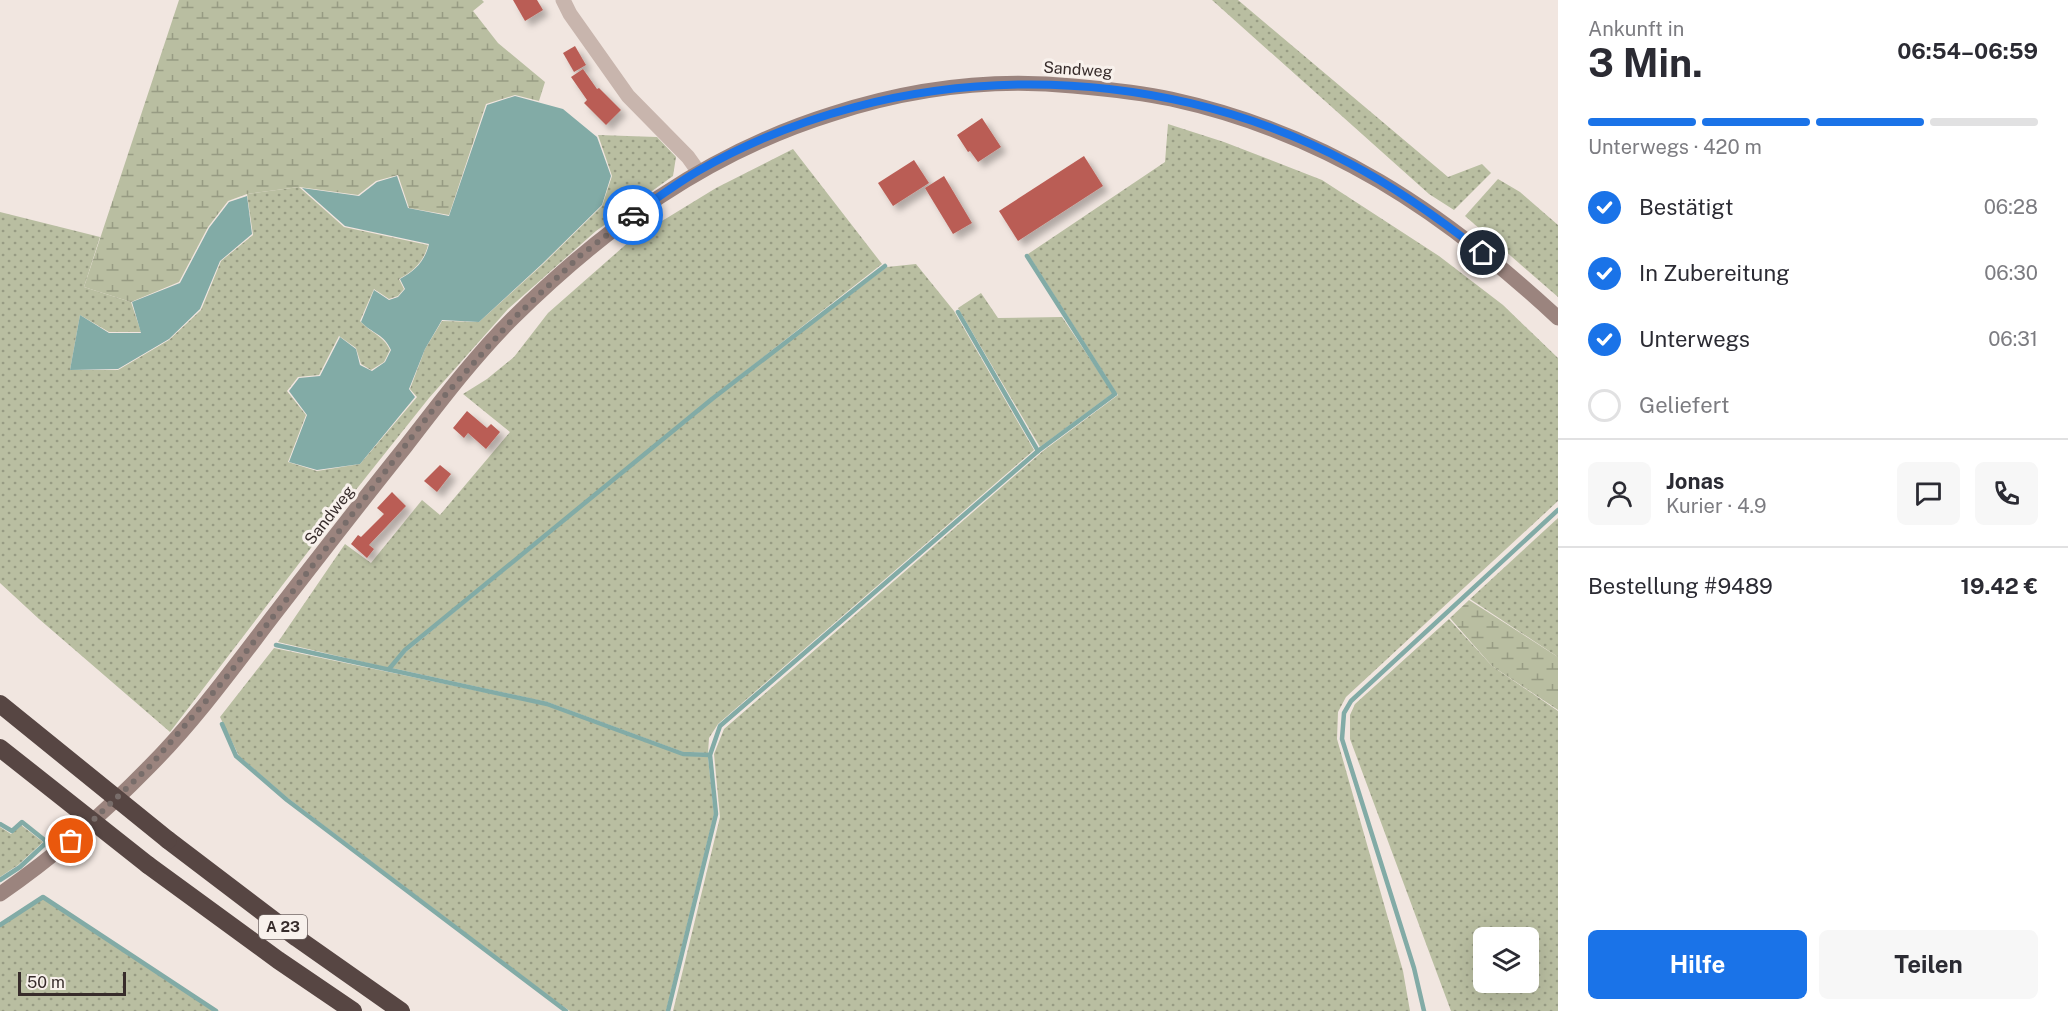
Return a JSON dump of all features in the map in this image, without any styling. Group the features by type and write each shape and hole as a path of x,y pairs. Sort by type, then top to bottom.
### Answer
{"highway":[{"name":"A 23","path":"0,704 168,840 297,938 401,1011"},
{"name":"A 23","path":"0,748 148,865 278,960 353,1011"}],"street":[{"path":"563,0 570,14 628,96 688,157 698,171"},
{"name":"Sandweg","path":"0,894 43,865 71,841 157,759 225,679 439,402 511,321 589,249 629,217 698,171 804,122 861,105 926,91 958,87 1048,84 1120,90 1208,108 1260,124 1348,162 1412,201 1450,228 1516,279 1558,318"}],"green space":[{"path":"179,0 482,0 484,2 473,11 498,43 545,82 539,101 515,95 486,104 449,215 409,208 398,175 376,181 358,195 299,187 247,194 228,201 208,227 179,282 131,302 84,287"},
{"path":"1212,0 1238,0 1448,177 1482,164 1491,173 1454,210 1429,194"},
{"path":"1168,124 1224,142 1322,180 1439,256 1503,305 1558,358 1558,501 1346,697 1338,712 1337,739 1403,971 1410,1011 673,1011 720,817 714,754 724,729 1043,451 1118,395 1028,254 1165,162"},
{"path":"598,135 657,137 676,157 673,176 596,231 508,309 429,398 170,732 0,583 0,212 100,237 84,287 131,302 141,332 109,332 80,315 70,370 118,370 169,340 201,310 221,261 253,235 247,194 299,187 344,227 428,245 418,265 399,279 404,289 398,296 389,299 374,289 360,321 381,338 390,350 384,362 371,370 361,364 356,348 339,336 319,375 298,377 287,391 306,415 288,462 317,471 360,464 417,397 410,389 425,349 442,321 479,322 602,206 612,176"},
{"path":"793,149 882,264 711,398 404,650 389,668 278,642 345,544 371,563 422,500 440,515 510,432 463,394 487,379 514,357 548,313 631,240 716,188"},
{"path":"1498,179 1520,192 1558,225 1558,297 1465,216"},
{"path":"916,264 954,311 1034,450 718,724 709,738 708,753 683,752 547,702 392,668 406,652 712,400 887,267"},
{"path":"981,293 998,318 1062,317 1113,393 1040,447 958,308"},
{"path":"1558,518 1558,657 1470,599"},
{"path":"1469,600 1558,657 1558,710 1492,666 1450,618"},
{"path":"1449,619 1492,666 1558,711 1558,1011 1451,1011 1350,739 1350,715 1355,704"},
{"path":"274,648 546,705 682,755 708,757 714,814 666,1011 570,1011 289,799 239,756 220,717"},
{"path":"21,825 43,842 18,865 0,877 0,827 11,834"},
{"path":"42,898 214,1011 0,1011 0,926"}],"water":[{"path":"515,96 563,109 597,137 611,176 602,205 479,322 442,320 425,349 409,389 415,397 360,464 317,470 289,462 307,415 289,391 299,378 320,376 340,337 356,349 360,365 372,371 385,362 391,350 388,345 382,337 361,322 374,290 389,300 398,297 405,289 400,279 419,265 429,244 345,226 302,188 359,196 377,182 397,176 408,208 449,216 487,105"},
{"path":"247,196 252,234 220,261 200,309 169,339 118,369 70,370 80,315 109,333 141,333 132,302 180,283 209,228 229,202"}],"building":[{"path":"513,0 537,0 543,10 525,21"},
{"path":"575,46 586,65 574,72 563,53"},
{"path":"583,69 597,89 599,88 621,110 606,125 584,103 587,100 571,77"},
{"path":"982,118 1001,147 978,162 957,135"},
{"path":"1084,156 1103,186 1018,241 999,211"},
{"path":"914,160 929,183 893,206 878,183"},
{"path":"944,176 972,223 953,234 925,188"},
{"path":"467,411 487,428 491,424 500,432 486,449 468,433 464,438 453,428"},
{"path":"440,465 451,474 437,492 424,481"},
{"path":"392,492 406,506 369,545 374,549 367,558 351,544 358,535 361,537 384,514 377,508"}],"waterway":[{"path":"1027,256 1115,394 1038,451"},
{"path":"389,669 405,650 712,399 885,266"},
{"path":"668,1011 716,814 710,755 720,726 1038,451 958,312"},
{"path":"1424,1011 1414,968 1342,739 1344,713 1351,701 1558,510"},
{"path":"276,645 547,704 683,754 710,755"},
{"path":"222,724 236,756 287,800 566,1011"},
{"path":"0,824 12,831 22,822 47,842 20,867 0,880"},
{"path":"0,925 43,897 216,1011"}],"way so far":[{"path":"71,841 150,766 225,679 439,402 511,321 581,255 633,215"}],"route":[{"path":"633,215 698,171 804,122 861,105 926,91 979,85 1048,84 1120,90 1166,98 1260,124 1348,162 1387,184 1483,253"}]}
